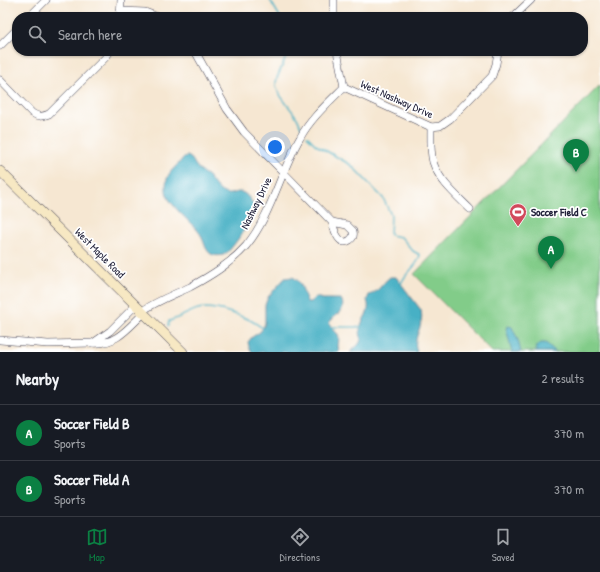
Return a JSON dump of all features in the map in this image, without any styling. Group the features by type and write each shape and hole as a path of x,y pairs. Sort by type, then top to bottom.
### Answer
{"main road":[{"name":"West Maple Road","path":"0,171 183,352"}],"street":[{"path":"34,12 46,0"},
{"path":"120,12 121,0"},
{"path":"334,0 334,12"},
{"path":"518,12 531,0"},
{"path":"0,46 12,34"},
{"path":"0,80 32,113 43,117 49,114 107,56"},
{"path":"198,56 227,109 244,132 332,222"},
{"path":"338,56 344,87"},
{"name":"West Nashway Drive","path":"344,87 431,127 440,126 450,119 492,76 497,56"},
{"name":"Nashway Drive","path":"140,310 190,287 217,272 245,246 259,228 300,136 344,87"},
{"path":"431,127 433,163 445,184 470,209"},
{"path":"93,343 117,324 140,310"},
{"path":"0,340 48,344 105,344 119,336 140,310"}],"green space":[{"path":"600,85 600,352 492,352 414,274"}],"water":[{"path":"187,156 192,159 195,165 209,177 219,190 228,194 242,192 249,198 256,209 255,214 240,237 231,249 223,255 214,255 209,252 205,247 200,234 179,212 167,195 166,184 169,175 184,157"},
{"path":"292,277 300,284 307,302 310,302 315,297 323,299 341,299 343,304 340,313 336,315 329,323 333,330 338,334 339,352 252,352 248,342 263,328 265,323 265,305 268,297 285,278"},
{"path":"390,277 396,277 421,310 422,316 416,342 417,352 350,352 361,340 360,330 367,312 367,300 369,295 378,290"},
{"path":"508,326 512,327 518,340 521,352 512,352 506,328"},
{"path":"541,343 546,343 556,352 536,352 536,347"}],"waterway":[{"path":"270,0 277,12"},
{"path":"286,56 277,79 276,87 297,118 302,129"},
{"path":"307,136 316,145 351,165 383,198 391,215 390,235 401,237 413,251 420,255 417,263 405,276 401,284"},
{"path":"168,326 169,321 198,309 210,308 238,315 263,328"},
{"path":"330,327 362,327"}],"place":[{"name":"Soccer Field A","path":"576,172"},
{"name":"Soccer Field C","path":"518,227"},
{"name":"Soccer Field B","path":"551,269"}]}
